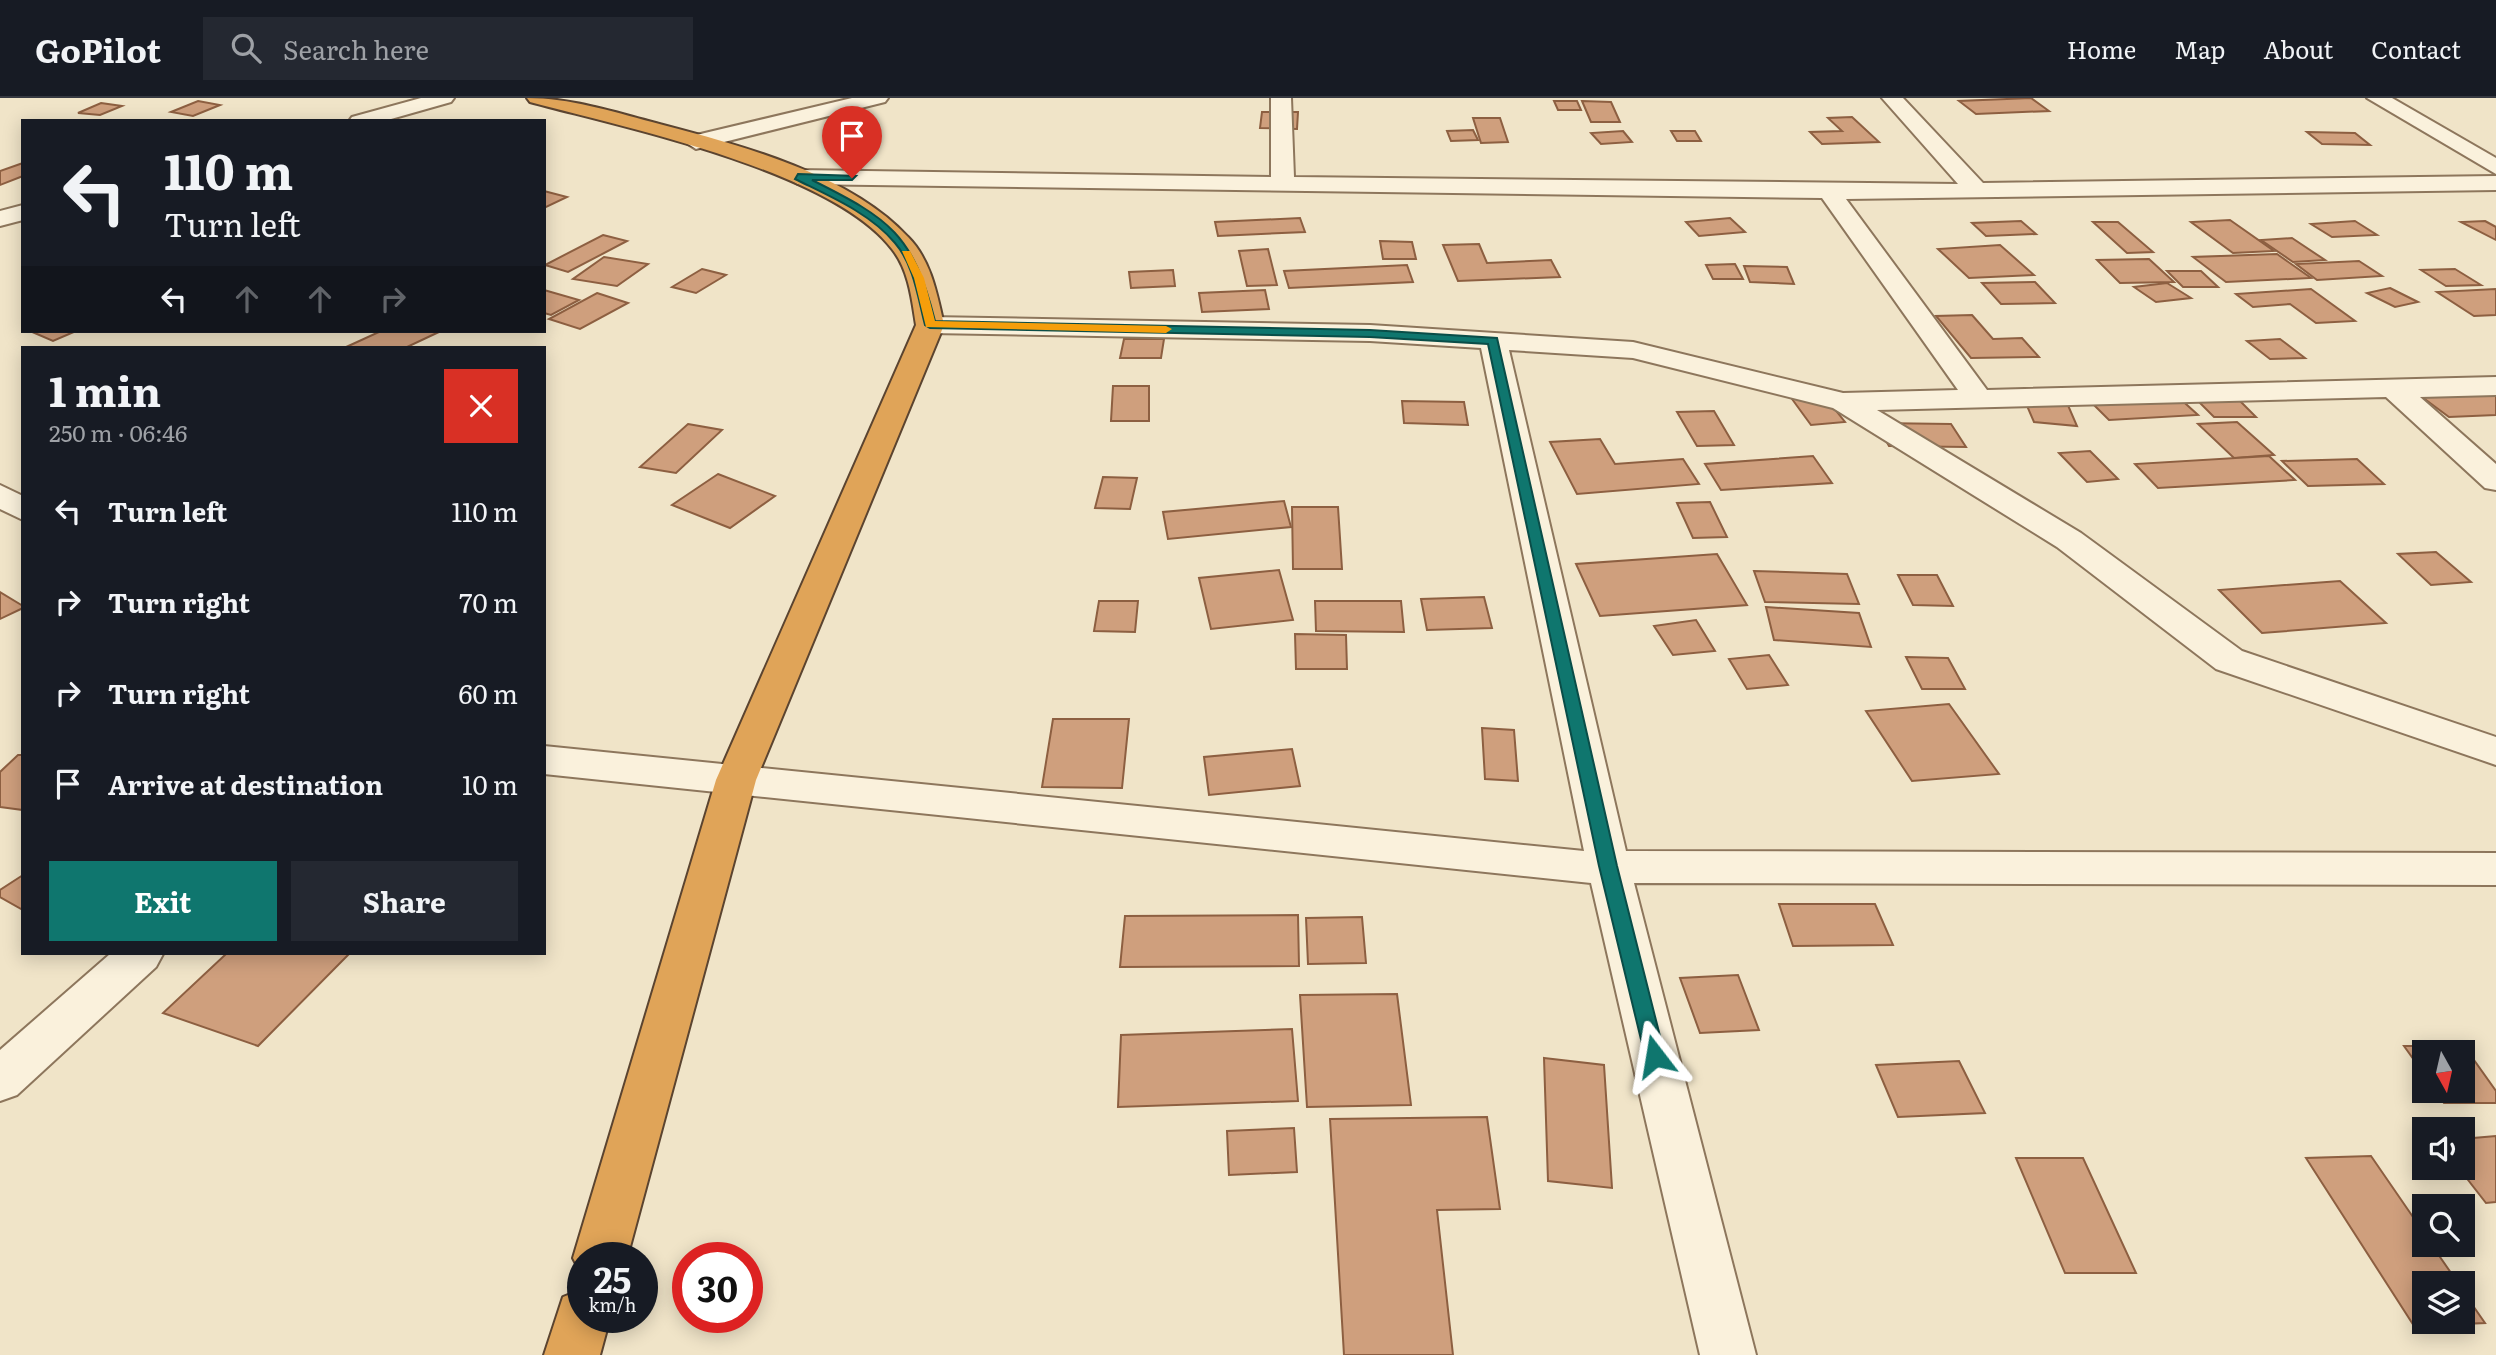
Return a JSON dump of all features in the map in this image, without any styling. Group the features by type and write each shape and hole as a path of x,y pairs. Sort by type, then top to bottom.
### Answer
{"highway":[{"path":"537,98 744,155 798,177 858,207 900,242 919,278 930,325 736,780 605,1242"},
{"path":"572,1355 578,1333"}],"street":[{"path":"366,119 444,98"},
{"path":"696,142 878,98"},
{"path":"1281,98 1283,184"},
{"path":"1892,98 1976,191"},
{"path":"2377,98 2496,167"},
{"path":"798,177 1829,192 2496,183"},
{"path":"1829,192 1979,399"},
{"path":"0,219 21,213"},
{"path":"930,325 1370,333 1633,350 1843,402 2496,386"},
{"path":"1493,341 1608,866 1728,1355"},
{"path":"2394,389 2496,481"},
{"path":"1843,402 2068,540 2229,660 2496,751"},
{"path":"0,495 21,509"},
{"path":"546,760 1573,867 2496,869"},
{"path":"0,1080 139,955"}],"building":[{"path":"2031,98 2049,111 1976,114 1959,101"},
{"path":"198,101 220,105 193,116 171,112"},
{"path":"1554,101 1577,101 1581,110 1558,110"},
{"path":"1582,101 1611,102 1620,122 1591,122"},
{"path":"101,103 122,106 100,115 78,113"},
{"path":"1262,112 1298,112 1297,129 1260,128"},
{"path":"1852,117 1879,142 1822,144 1810,132 1842,131 1828,118"},
{"path":"1473,118 1500,118 1508,142 1481,143"},
{"path":"1473,130 1478,140 1451,141 1447,131"},
{"path":"1623,131 1632,142 1601,144 1591,133"},
{"path":"1671,131 1695,131 1701,141 1677,141"},
{"path":"2307,132 2355,133 2370,145 2322,144"},
{"path":"21,164 21,177 0,185 0,171"},
{"path":"546,192 567,197 546,207"},
{"path":"1300,218 1305,232 1218,236 1215,222"},
{"path":"1730,218 1745,232 1699,236 1686,222"},
{"path":"2230,220 2274,251 2233,253 2191,222"},
{"path":"2021,221 2036,234 1986,236 1972,223"},
{"path":"2355,221 2377,235 2332,237 2311,224"},
{"path":"2485,221 2496,227 2496,240 2461,222"},
{"path":"2093,222 2118,222 2153,252 2127,253"},
{"path":"603,235 627,241 568,272 546,264"},
{"path":"2292,238 2325,260 2293,262 2261,240"},
{"path":"1380,241 1412,242 1416,259 1383,259"},
{"path":"1479,244 1487,263 1551,260 1560,277 1458,281 1443,245"},
{"path":"2000,245 2034,275 1969,278 1938,249"},
{"path":"1268,249 1277,285 1247,286 1239,251"},
{"path":"2277,254 2311,278 2226,282 2193,257"},
{"path":"604,257 648,264 617,286 573,279"},
{"path":"2149,259 2174,282 2120,283 2097,260"},
{"path":"2359,261 2382,276 2317,280 2296,264"},
{"path":"1735,264 1743,279 1713,279 1706,265"},
{"path":"1407,265 1413,282 1289,288 1284,271"},
{"path":"1744,266 1787,267 1794,284 1750,282"},
{"path":"702,269 726,275 696,293 672,287"},
{"path":"2455,269 2481,285 2446,286 2421,270"},
{"path":"1173,270 1175,286 1131,288 1129,272"},
{"path":"2167,271 2201,271 2218,287 2183,287"},
{"path":"2035,282 2055,303 2001,304 1982,283"},
{"path":"2167,283 2191,298 2156,302 2134,287"},
{"path":"2390,288 2418,302 2395,307 2367,293"},
{"path":"2311,289 2355,321 2316,323 2290,304 2253,307 2236,294"},
{"path":"2496,289 2496,315 2474,316 2437,292"},
{"path":"1265,290 1269,309 1202,312 1199,293"},
{"path":"546,291 579,300 551,315 546,314"},
{"path":"597,293 628,303 580,329 549,319"},
{"path":"1972,315 1993,339 2022,338 2039,357 1971,358 1936,316"},
{"path":"35,333 71,333 53,341"},
{"path":"377,333 437,333 409,346 348,346"},
{"path":"1124,339 1164,339 1161,358 1120,358"},
{"path":"2280,339 2305,358 2270,359 2247,341"},
{"path":"1113,386 1149,386 1149,421 1111,421"},
{"path":"2496,393 2496,415 2449,417 2422,397"},
{"path":"2176,395 2198,415 2109,420 2089,400"},
{"path":"1825,397 1845,422 1811,425 1792,399"},
{"path":"2236,397 2256,417 2214,417 2195,398"},
{"path":"2024,399 2067,403 2077,426 2034,422"},
{"path":"1402,401 1464,402 1468,425 1404,423"},
{"path":"1714,411 1734,445 1697,446 1677,412"},
{"path":"2237,422 2274,455 2234,458 2198,424"},
{"path":"1876,423 1951,424 1966,447 1889,446"},
{"path":"688,424 722,430 676,473 640,467"},
{"path":"1600,439 1615,464 1683,459 1699,484 1577,494 1550,442"},
{"path":"2090,451 2118,479 2087,482 2059,453"},
{"path":"1813,456 1832,483 1721,490 1705,464"},
{"path":"2269,456 2295,480 2158,488 2135,464"},
{"path":"2357,459 2384,484 2308,486 2282,461"},
{"path":"718,474 775,496 730,528 672,505"},
{"path":"1103,477 1137,478 1130,509 1095,508"},
{"path":"1284,501 1291,527 1168,539 1163,512"},
{"path":"1710,502 1727,537 1693,538 1677,503"},
{"path":"1292,507 1338,507 1342,569 1293,569"},
{"path":"2436,552 2471,582 2431,585 2398,554"},
{"path":"1717,554 1747,605 1600,616 1576,564"},
{"path":"1279,570 1293,620 1211,629 1199,578"},
{"path":"1754,571 1847,574 1859,604 1765,602"},
{"path":"1898,575 1937,575 1953,606 1913,605"},
{"path":"2340,581 2386,623 2262,633 2219,590"},
{"path":"0,592 21,605 21,609 0,619"},
{"path":"1484,597 1492,628 1427,630 1421,599"},
{"path":"1099,601 1138,601 1135,632 1094,631"},
{"path":"1315,601 1401,601 1404,632 1316,631"},
{"path":"1766,607 1859,613 1871,647 1774,640"},
{"path":"1696,620 1715,651 1673,655 1654,626"},
{"path":"1295,634 1346,635 1347,669 1296,669"},
{"path":"1769,655 1788,685 1747,689 1729,659"},
{"path":"1906,657 1948,658 1965,689 1922,689"},
{"path":"1949,704 1999,774 1912,781 1866,711"},
{"path":"1053,719 1129,719 1122,788 1042,787"},
{"path":"1482,728 1514,730 1518,781 1485,779"},
{"path":"1292,749 1300,786 1209,795 1204,757"},
{"path":"21,755 21,810 0,807 0,772"},
{"path":"21,876 21,909 0,897 0,890"},
{"path":"1779,904 1875,904 1893,945 1793,946"},
{"path":"1298,915 1299,966 1120,967 1125,916"},
{"path":"1362,917 1366,963 1308,964 1306,918"},
{"path":"225,955 348,955 258,1046 163,1013"},
{"path":"1738,975 1759,1030 1700,1033 1680,978"},
{"path":"1397,994 1411,1105 1307,1107 1300,995"},
{"path":"1292,1029 1298,1101 1118,1107 1121,1035"},
{"path":"2404,1046 2412,1046 2412,1057"},
{"path":"1544,1058 1604,1065 1612,1188 1548,1181"},
{"path":"1959,1061 1985,1113 1898,1117 1876,1065"},
{"path":"2475,1061 2496,1091 2496,1103 2475,1103"},
{"path":"1487,1117 1500,1209 1437,1210 1453,1355 1344,1355 1330,1119"},
{"path":"1294,1128 1297,1172 1229,1175 1227,1131"},
{"path":"2496,1136 2496,1202 2486,1203 2468,1180 2475,1180 2475,1138"},
{"path":"2371,1156 2412,1216 2412,1257 2440,1257 2450,1271 2412,1271 2412,1323 2306,1158"},
{"path":"2016,1158 2083,1158 2136,1273 2065,1273"},
{"path":"2475,1309 2485,1323 2475,1323"}],"slow traffic":[{"path":"906,253 919,278 930,325 1166,329"}],"route":[{"path":"852,178 798,177 858,207 900,242 919,278 930,325 1370,333 1493,341 1608,866 1655,1056"}]}
